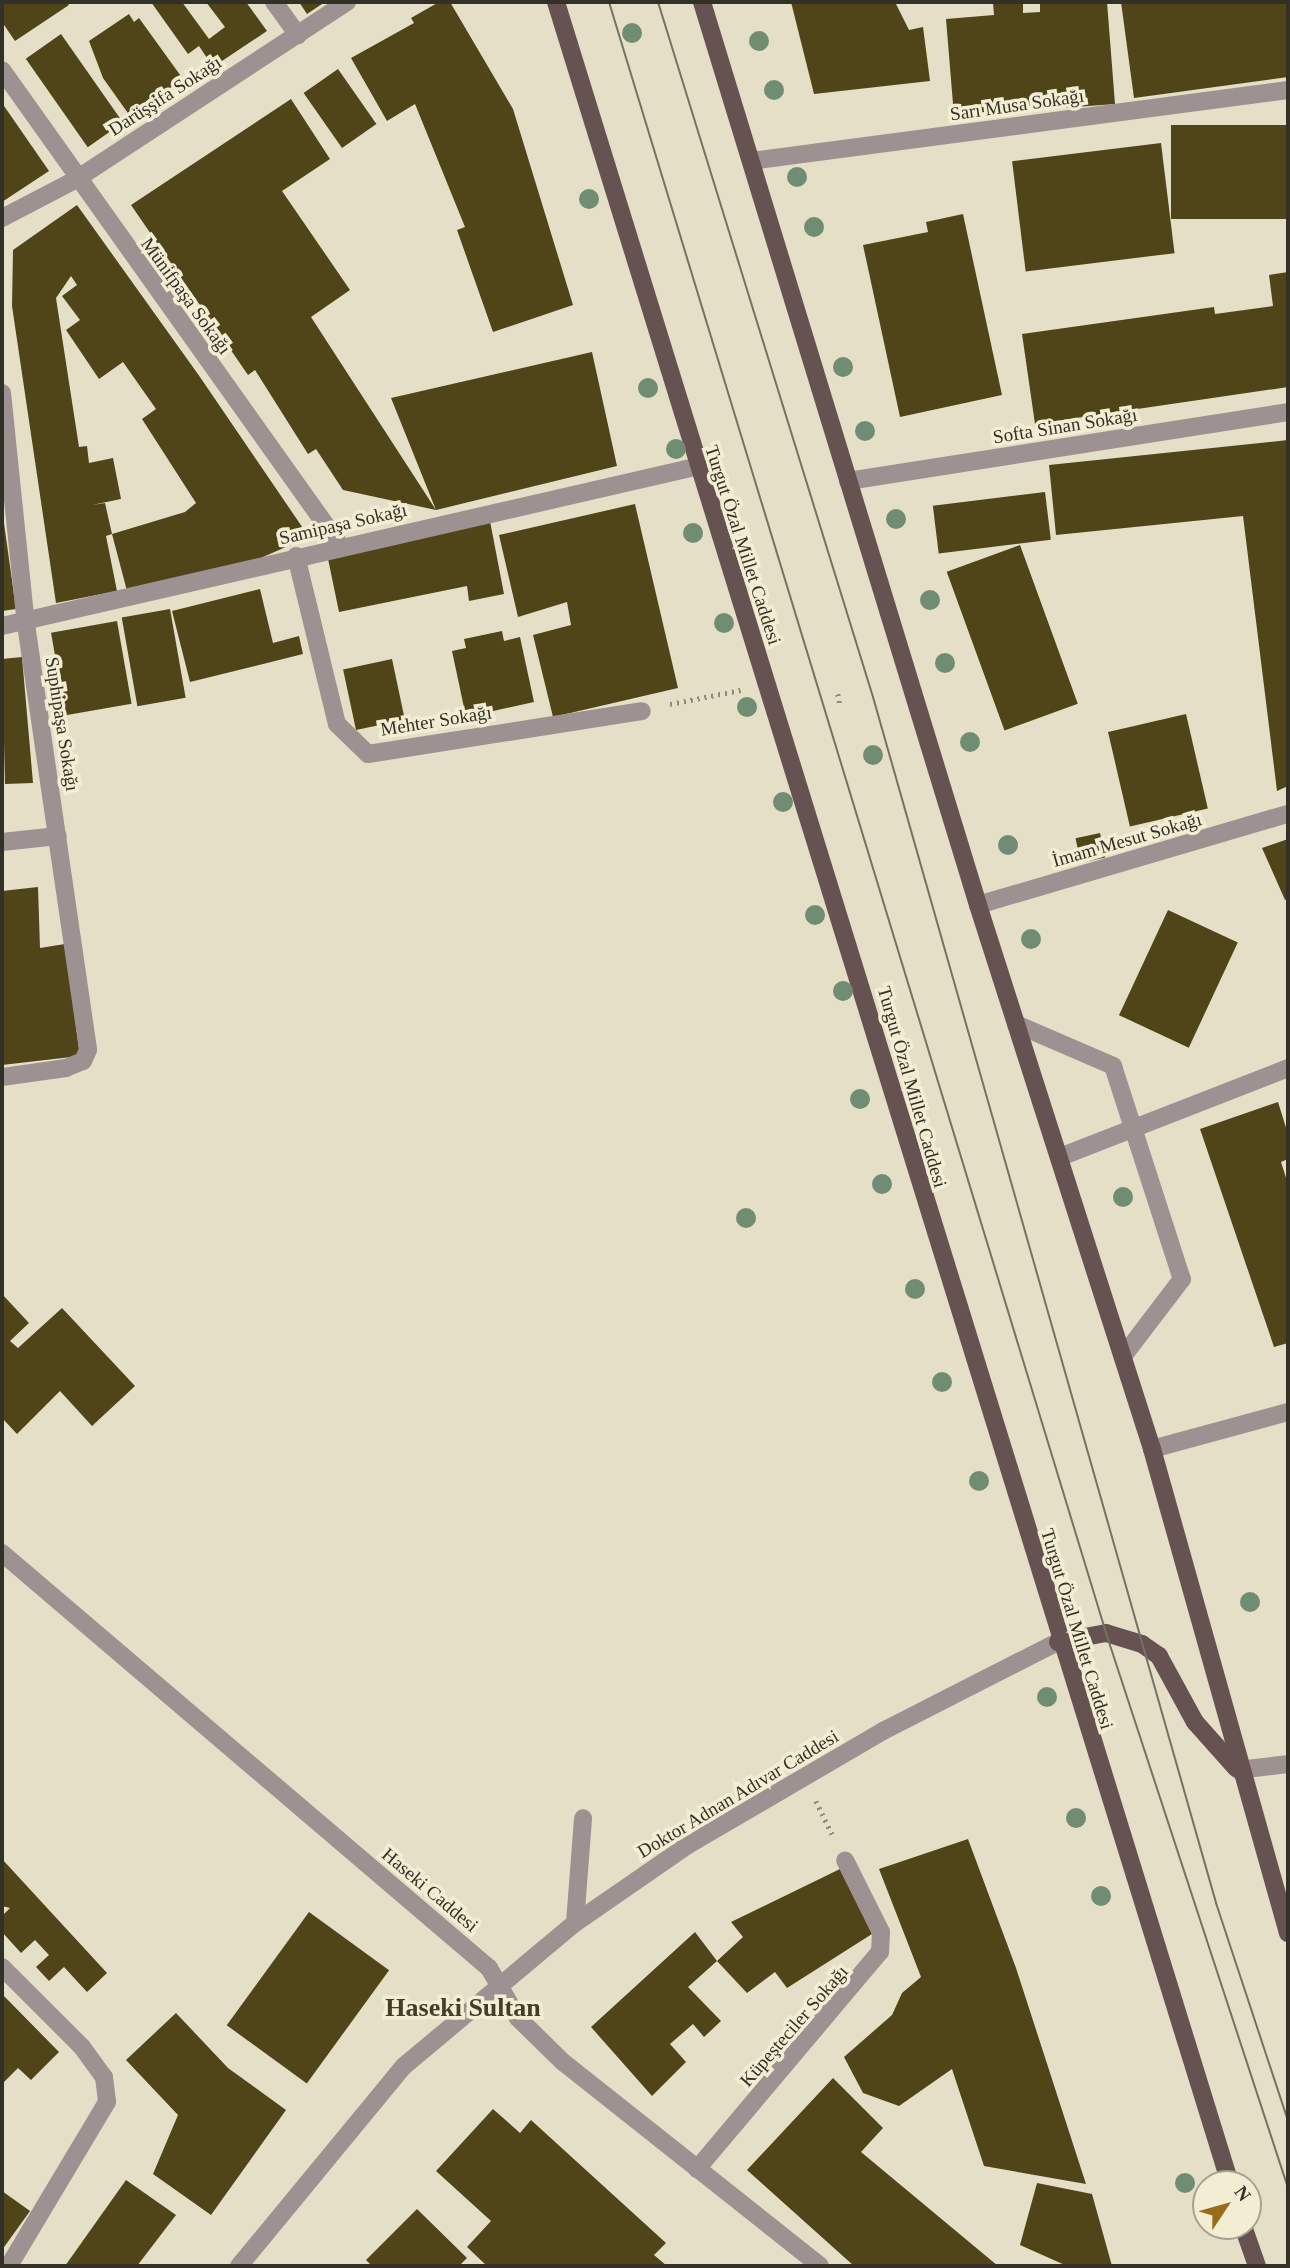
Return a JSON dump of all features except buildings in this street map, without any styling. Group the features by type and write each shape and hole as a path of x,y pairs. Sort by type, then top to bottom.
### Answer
{"main road":[{"name":"Turgut Özal Millet Caddesi","path":"556,2 695,467 824,862 1058,1642 1226,2170"},
{"path":"702,2 978,905 1153,1449 1238,1770 1288,1934"},
{"path":"1058,1642 1106,1633 1142,1644 1159,1656 1195,1722 1238,1770"},
{"path":"1248,2240 1257,2266"}],"street":[{"path":"275,2 298,35"},
{"name":"Darüşşifa Sokağı","path":"2,218 75,180 346,2"},
{"name":"Münifpaşa Sokağı","path":"2,70 75,180 340,545"},
{"name":"Sarı Musa Sokağı","path":"751,161 1288,90"},
{"name":"Suphipaşa Sokağı","path":"2,393 7,468 26,624 88,1050 83,1061 2,1077"},
{"name":"Softa Sinan Sokağı","path":"848,481 1288,412"},
{"name":"Samipaşa Sokağı","path":"2,626 26,624 340,545 695,467"},
{"name":"Mehter Sokağı","path":"296,556 337,724 350,744 368,754 642,711"},
{"name":"İmam Mesut Sokağı","path":"978,905 1288,814"},
{"path":"2,842 58,835"},
{"path":"1016,1024 1113,1066 1182,1279 1124,1355"},
{"path":"1060,1157 1288,1068"},
{"path":"1153,1449 1288,1412"},
{"name":"Haseki Caddesi","path":"2,1553 501,1984 519,2018 563,2062 820,2266"},
{"name":"Doktor Adnan Adıvar Caddesi","path":"239,2266 404,2066 575,1923 688,1845 883,1731 1058,1642"},
{"path":"1238,1770 1288,1764"},
{"path":"575,1923 583,1818"},
{"name":"Küpeşteciler Sokağı","path":"697,2169 873,1969 881,1932 845,1860"},
{"path":"2,1967 82,2047 104,2077 107,2102 9,2266"}],"path":[{"path":"838,694 840,705"},
{"path":"642,711 714,695"}],"tram line":[{"path":"609,2 1106,1633 1288,2188"},
{"path":"658,2 873,697 1216,1903 1288,2121"}],"district":[{"name":"Haseki Sultan","path":"463,2008"}]}
